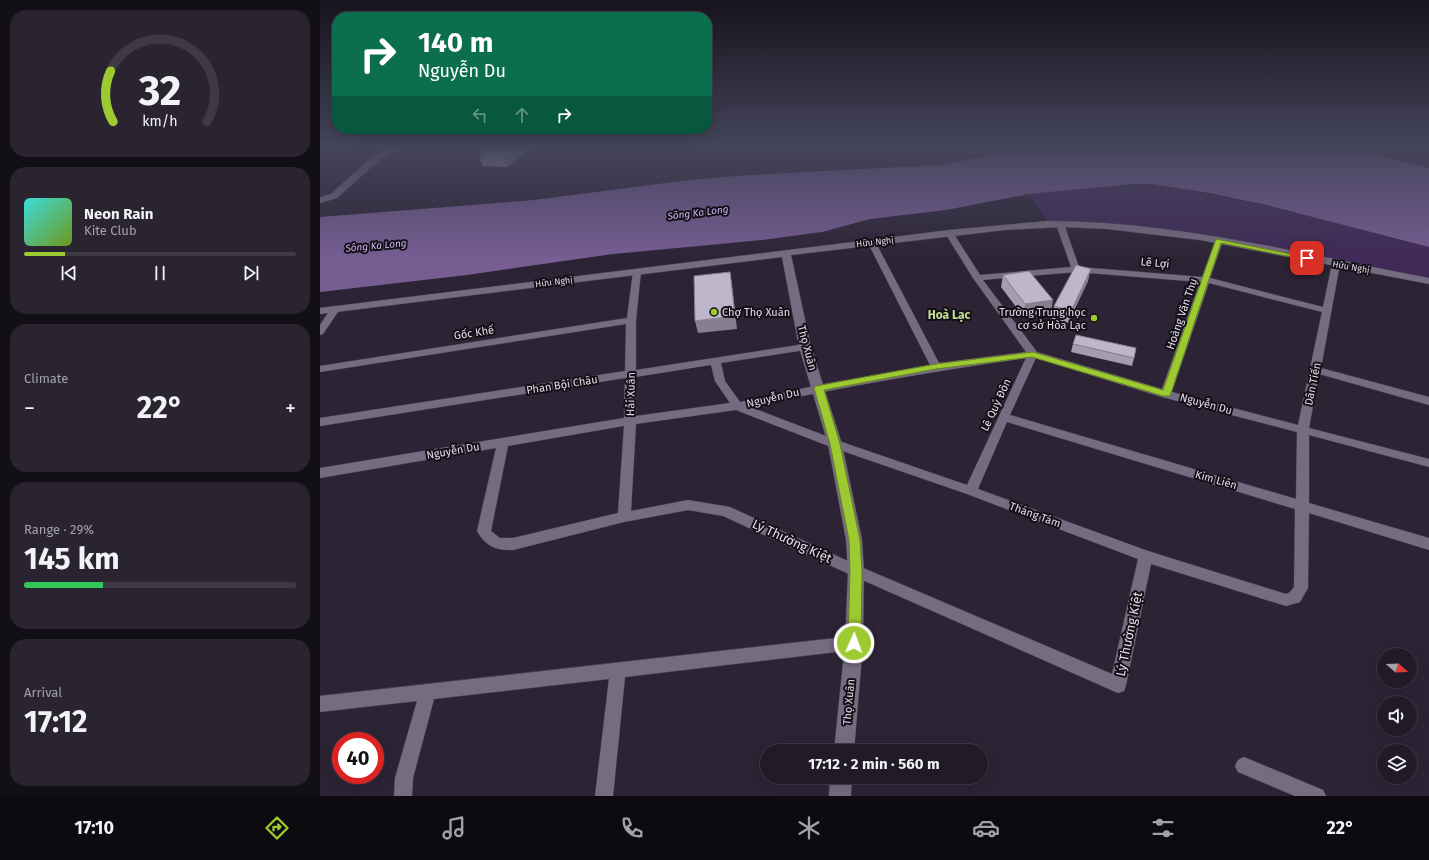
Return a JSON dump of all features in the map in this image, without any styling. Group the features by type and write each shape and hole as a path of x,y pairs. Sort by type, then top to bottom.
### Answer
{"street":[{"path":"320,200 334,196 348,183"},
{"path":"1060,224 1076,268"},
{"name":"Hữu Nghị","path":"320,311 949,233 1026,225 1060,224 1158,232 1219,241 1429,281"},
{"path":"949,233 977,278 1033,354"},
{"name":"Hoàng Văn Thụ","path":"1166,394 1219,241"},
{"path":"872,243 936,367"},
{"name":"Thọ Xuân","path":"786,253 805,347 819,388 835,444 854,540 856,571 854,643 845,744"},
{"name":"Dân Tiến","path":"1301,506 1303,430 1328,311 1336,264"},
{"name":"Lê Lợi","path":"977,278 1076,268 1206,280 1328,311"},
{"name":"Hải Xuân","path":"624,517 630,421 631,320 637,272"},
{"path":"320,332 335,309"},
{"name":"Gốc Khế","path":"320,369 631,320"},
{"name":"Phan Bội Châu","path":"320,422 805,347"},
{"name":"Nguyễn Du","path":"320,474 630,421 737,406 819,388 936,367 1033,354 1166,394 1429,463"},
{"name":"Lê Quý Đôn","path":"972,491 1003,417 1033,354"},
{"path":"715,361 720,381 737,406"},
{"path":"1316,370 1429,402"},
{"name":"Tháng Tám","path":"737,406 835,444 972,491 1146,556 1286,600 1295,597 1301,588 1301,506"},
{"name":"Kim Liên","path":"1003,417 1429,544"},
{"name":"Lý Thường Kiệt","path":"503,442 484,532 491,541 501,545 513,544 624,517 688,505 725,511 856,571 1118,685 1146,556"},
{"path":"320,704 854,643"},
{"path":"604,796 618,670"},
{"path":"403,796 404,778 428,692"},
{"path":"1244,766 1317,796"},
{"path":"840,796 841,784"}],"shaded area":[{"path":"1151,184 1222,196 1326,220 1429,247 1429,284 1172,230 1050,224 1029,194 1111,185"}],"water":[{"name":"Sông Ka Long","path":"665,183 1429,183 1429,247 1262,204 1209,193 1151,184 1132,184 1029,194 946,210 870,219 822,232 762,240 613,254 467,275 320,292 320,217 534,200"}],"building":[{"path":"1076,265 1091,269 1071,311 1054,306"},
{"path":"1029,271 1053,300 1025,304 1003,275"},
{"path":"730,272 735,316 695,321 694,276"},
{"path":"1076,335 1136,348 1134,358 1073,344"}],"place":[{"name":"Chợ Thọ Xuân","path":"714,312"},
{"name":"Trường Trung học cơ sở Hòa Lạc","path":"1094,318"}],"district":[{"name":"Hoà Lạc","path":"949,315"}],"route":[{"path":"854,643 854,587 856,571 854,540 835,444 819,388 936,367 1033,354 1166,394 1219,241 1307,258"}]}
